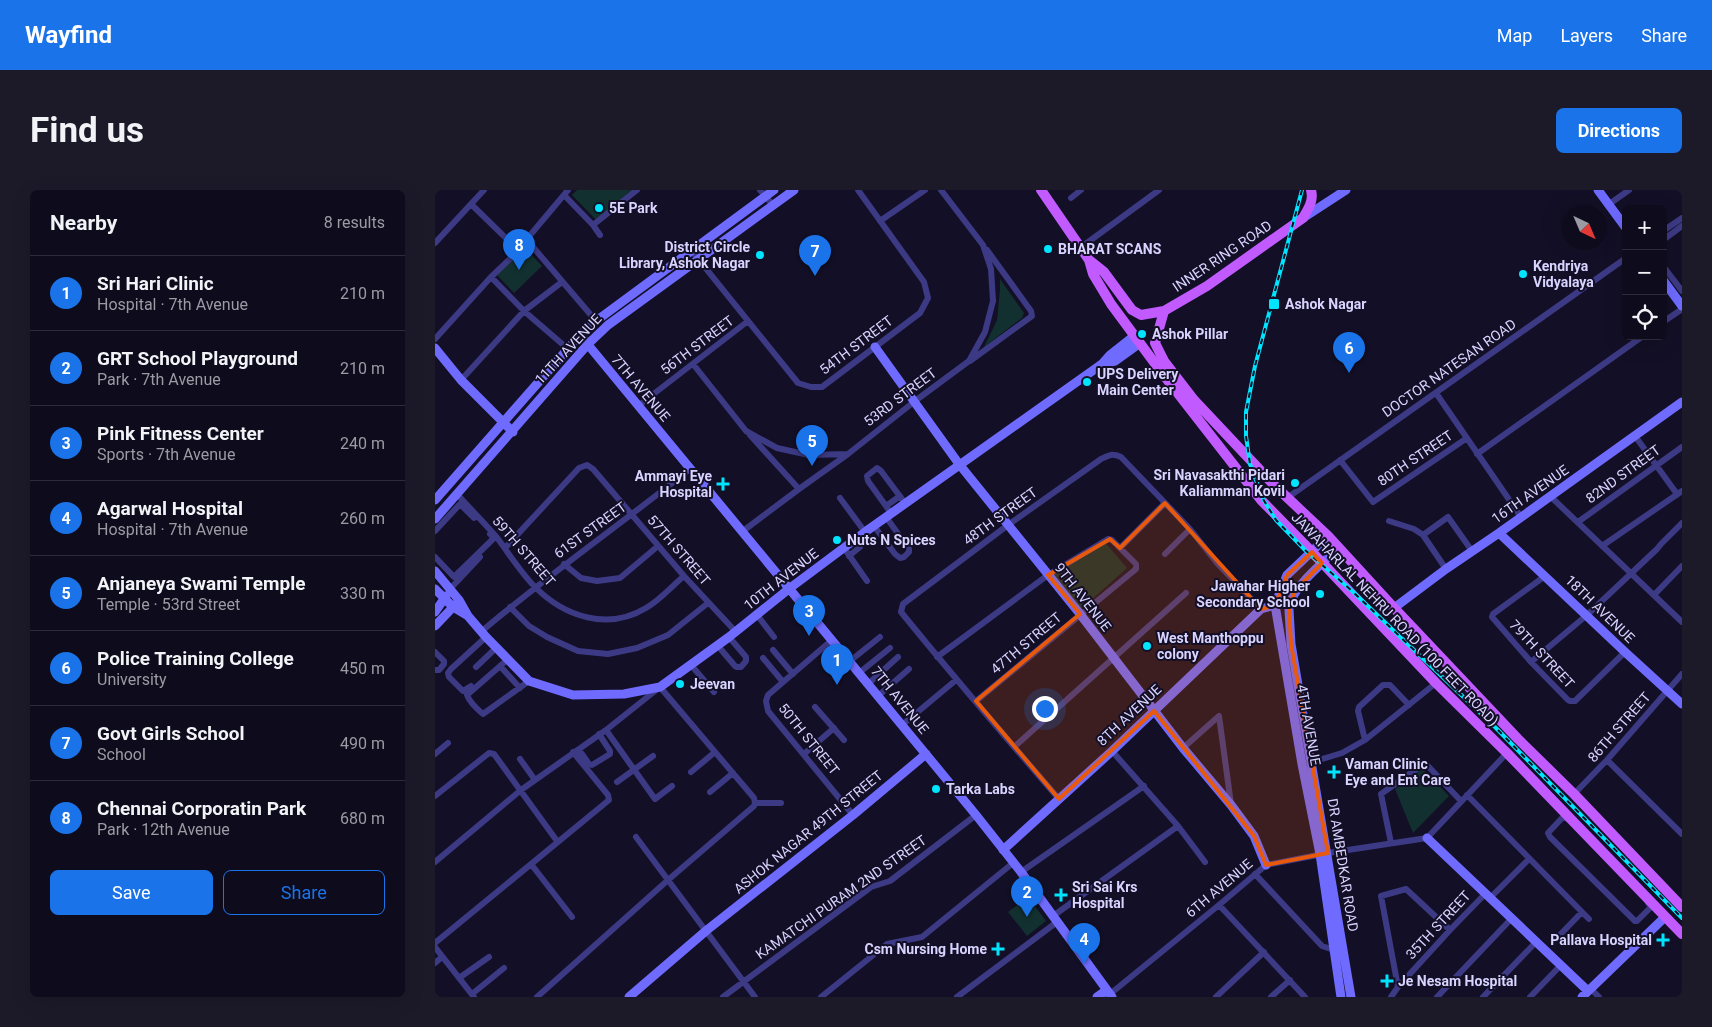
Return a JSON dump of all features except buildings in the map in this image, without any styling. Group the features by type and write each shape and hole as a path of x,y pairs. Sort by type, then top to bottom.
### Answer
{"main road":[{"name":"11TH AVENUE","path":"435,500 580,335 763,193 774,190"},
{"name":"11TH AVENUE","path":"435,519 588,344 608,325 794,190"},
{"name":"INNER RING ROAD","path":"1041,190 1089,260 1104,272 1132,310 1141,316 1164,310 1207,286 1303,218"},
{"path":"1303,218 1311,204 1311,190"},
{"path":"1303,218 1346,190"},
{"path":"1598,190 1622,223"},
{"name":"INNER RING ROAD","path":"1089,260 1093,274 1111,304"},
{"path":"1667,286 1682,307"},
{"name":"JAWAHARLAL NEHRU ROAD (100 FEET ROAD)","path":"1111,304 1261,500 1436,683 1682,934"},
{"name":"JAWAHARLAL NEHRU ROAD (100 FEET ROAD)","path":"1164,310 1155,343 1164,361 1194,400 1287,498 1328,536 1518,739 1574,794 1682,907"},
{"name":"7TH AVENUE","path":"580,335 976,815 1021,872 1110,994"},
{"name":"10TH AVENUE","path":"456,604 497,648 504,663 529,682 573,695 624,694 660,687 718,646 790,588 846,552 855,540 903,500 959,464 1102,364 1115,361 1137,339"},
{"name":"9TH AVENUE","path":"875,347 959,464 1080,614 1113,660 1183,748 1231,805 1254,836 1266,865"},
{"path":"435,348 461,380 513,432"},
{"name":"16TH AVENUE","path":"1394,608 1682,402"},
{"name":"18TH AVENUE","path":"1499,533 1682,704"},
{"path":"1275,605 1287,575 1328,536"},
{"name":"DR AMBEDKAR ROAD","path":"1339,548 1296,590 1289,605 1291,644 1312,762 1324,853 1351,997"},
{"path":"435,571 450,589 456,604"},
{"path":"435,589 445,599 456,604"},
{"path":"435,612 450,589"},
{"path":"435,626 456,604"},
{"name":"8TH AVENUE","path":"1003,850 1112,751 1261,609 1275,605"},
{"name":"4TH AVENUE","path":"1275,605 1302,764 1324,853 1333,950 1341,997"},
{"name":"ASHOK NAGAR 49TH STREET","path":"629,997 707,930 853,815 926,754"},
{"path":"1427,838 1490,894 1587,992 1665,917"},
{"path":"1097,997 1110,994"}],"street":[{"path":"435,244 484,190"},
{"path":"593,225 637,190"},
{"name":"54TH STREET","path":"691,250 798,383 811,387 822,387 920,313 928,298 924,282 858,190"},
{"path":"880,221 925,190"},
{"name":"53RD STREET","path":"743,531 848,454 969,361 985,332 993,301 991,269 983,245 941,190"},
{"path":"1071,198 1081,190"},
{"path":"1080,248 1159,190"},
{"path":"1614,190 1619,197"},
{"path":"1608,205 1629,190"},
{"path":"435,339 527,240 566,192 600,235"},
{"path":"763,193 773,206"},
{"path":"471,204 518,250"},
{"path":"1667,228 1682,218"},
{"path":"1667,237 1682,226"},
{"path":"527,240 596,321"},
{"path":"969,361 1032,316 1031,311 983,245"},
{"name":"DOCTOR NATESAN ROAD","path":"1287,498 1622,261"},
{"path":"1667,271 1682,291"},
{"path":"491,277 524,311 568,349"},
{"path":"461,380 524,311 562,282"},
{"path":"1667,319 1682,307"},
{"name":"56TH STREET","path":"638,406 748,322"},
{"path":"1477,454 1637,340"},
{"path":"693,364 746,431 799,489"},
{"path":"1436,392 1521,517"},
{"path":"746,431 777,448 809,455 848,454"},
{"path":"1602,546 1680,492 1635,436"},
{"name":"80TH STREET","path":"1340,460 1373,502 1467,438"},
{"name":"82ND STREET","path":"1578,522 1682,447"},
{"name":"48TH STREET","path":"937,657 901,612 903,604 1008,525 1101,459 1110,454 1121,457 1165,503"},
{"name":"57TH STREET","path":"505,548 549,499 583,466 587,465 593,469 708,603 733,634 746,657 746,661 741,667 735,666 718,646"},
{"path":"874,526 895,554 900,558 904,557 909,552 909,549 868,481 867,476 877,468 903,500"},
{"name":"61ST STREET","path":"480,678 463,691 449,677 448,673 510,607 690,469"},
{"name":"59TH STREET","path":"457,494 498,539 535,587 562,608 588,617 613,620 635,614 647,608 684,576"},
{"path":"1550,496 1682,621"},
{"path":"840,498 865,532"},
{"path":"1059,799 937,657 1048,575 1108,539 1112,540 1120,548 1165,503 1217,563 1261,609"},
{"path":"435,530 459,504 494,538 454,577 435,557"},
{"path":"1423,535 1448,517 1472,552"},
{"path":"1389,521 1414,529 1423,535 1446,569"},
{"path":"1531,662 1587,615 1682,523"},
{"path":"1165,554 1189,529"},
{"path":"450,589 498,539"},
{"path":"564,564 581,578 597,581 620,578 658,546"},
{"name":"47TH STREET","path":"976,701 1136,569 1136,564 1120,548"},
{"path":"846,552 867,581"},
{"path":"1654,596 1682,566"},
{"name":"79TH STREET","path":"1545,576 1493,614 1492,617 1531,662 1568,700 1573,702 1625,652"},
{"path":"1014,747 1186,594"},
{"path":"510,607 529,626 547,637 578,651 608,654 637,648 667,636 708,603"},
{"path":"757,615 774,637"},
{"path":"850,661 880,637"},
{"path":"763,658 783,682 832,640"},
{"path":"476,667 497,648"},
{"path":"859,672 890,648"},
{"path":"773,650 793,674"},
{"path":"435,652 444,661 439,670 435,670"},
{"path":"868,684 898,657"},
{"path":"520,688 504,663 467,695 469,700 483,714 529,682"},
{"path":"691,665 714,692"},
{"path":"878,696 909,669"},
{"name":"86TH STREET","path":"1574,794 1607,760 1682,674"},
{"path":"902,725 957,680"},
{"name":"50TH STREET","path":"783,682 768,695 766,701 768,711 853,815"},
{"path":"1312,762 1341,753 1365,740 1436,683"},
{"path":"1365,740 1359,706 1383,685 1390,685 1409,705"},
{"path":"435,862 521,790 575,754 660,687 754,798 755,803"},
{"path":"815,707 844,740"},
{"path":"1183,748 1219,716 1231,805"},
{"path":"804,754 834,728"},
{"path":"606,730 655,799 672,786"},
{"path":"575,754 582,754 589,764 592,765 610,754 599,734"},
{"path":"435,754 448,743"},
{"path":"1112,751 1178,826 1205,862"},
{"path":"691,772 715,752"},
{"path":"435,796 489,753 494,754 557,841"},
{"path":"435,943 609,800 608,795 575,754"},
{"path":"1427,838 1507,754"},
{"path":"617,782 653,756"},
{"path":"520,759 535,780"},
{"path":"1607,760 1682,834"},
{"path":"1391,843 1381,794 1422,765 1427,765 1461,801"},
{"path":"710,792 733,773"},
{"path":"1021,872 1144,786"},
{"path":"1467,795 1589,919"},
{"path":"537,997 755,803 781,802"},
{"name":"KAMATCHI PURAM 2ND STREET","path":"723,997 743,980 871,888 890,881 976,815"},
{"path":"1579,829 1563,817 1548,833 1636,921 1651,906 1639,892"},
{"path":"957,997 1055,919 1178,826"},
{"path":"636,836 755,997"},
{"name":"6TH AVENUE","path":"1110,994 1266,865 1324,853 1427,838"},
{"name":"35TH STREET","path":"1391,997 1397,987 1450,930 1529,859"},
{"path":"821,997 887,944 922,936 1013,863"},
{"path":"531,864 572,917"},
{"path":"1255,874 1323,946 1333,950"},
{"path":"1397,987 1381,896 1406,890 1450,930"},
{"path":"1219,905 1305,997"},
{"path":"1555,940 1582,912"},
{"path":"1437,997 1512,918"},
{"path":"1483,997 1536,942"},
{"path":"435,947 473,996 503,968"},
{"path":"1215,997 1264,952"},
{"path":"435,963 442,957"},
{"path":"459,978 489,957"},
{"path":"1530,997 1561,965"},
{"path":"1271,997 1290,980"},
{"path":"1587,992 1599,997"}],"highlighted area":[{"path":"1165,503 1261,609 1275,605 1287,575 1312,552 1322,563 1296,590 1289,605 1291,644 1328,853 1266,865 1254,836 1154,711 1059,799 976,701 1080,614 1048,575 1110,539 1120,548"}],"green space":[{"name":"5E Park","path":"577,190 636,190 597,221 572,195"},
{"path":"525,248 542,266 514,293 496,274"},
{"path":"1000,279 1024,313 1022,318 984,347 997,320"},
{"path":"1102,539 1127,568 1078,612 1050,577"},
{"path":"1422,768 1449,796 1413,833 1395,789"},
{"path":"1028,897 1046,921 1027,936 1008,912"}],"railway":[{"path":"1302,190 1255,366 1246,412 1246,436 1250,464 1263,499 1276,520 1305,550 1351,590 1496,728 1682,918"}],"place":[{"name":"5E Park","path":"599,208"},
{"name":"BHARAT SCANS","path":"1048,249"},
{"name":"District Circle Library, Ashok Nagar","path":"760,255"},
{"name":"Chennai Corporatin Park","path":"519,270"},
{"name":"Kendriya Vidyalaya","path":"1523,274"},
{"name":"Govt Girls School","path":"815,276"},
{"name":"Ashok Nagar","path":"1274,304"},
{"name":"Ashok Pillar","path":"1142,334"},
{"name":"Police Training College","path":"1349,373"},
{"name":"UPS Delivery Main Center","path":"1087,382"},
{"name":"Anjaneya Swami Temple","path":"812,466"},
{"name":"Sri Navasakthi Pidari Kaliamman Kovil","path":"1295,483"},
{"name":"Ammayi Eye Hospital","path":"723,484"},
{"name":"Nuts N Spices","path":"837,540"},
{"name":"Jawahar Higher Secondary School","path":"1320,594"},
{"name":"Pink Fitness Center","path":"809,636"},
{"name":"West Manthoppu colony","path":"1147,646"},
{"name":"Jeevan","path":"680,684"},
{"name":"Sri Hari Clinic","path":"837,685"},
{"name":"Vaman Clinic Eye and Ent Care","path":"1334,772"},
{"name":"Tarka Labs","path":"936,789"},
{"name":"Sri Sai Krs Hospital","path":"1061,895"},
{"name":"GRT School Playground","path":"1027,917"},
{"name":"Pallava Hospital","path":"1663,940"},
{"name":"Csm Nursing Home","path":"998,949"},
{"name":"Agarwal Hospital","path":"1084,964"},
{"name":"Je Nesam Hospital","path":"1387,981"}]}
